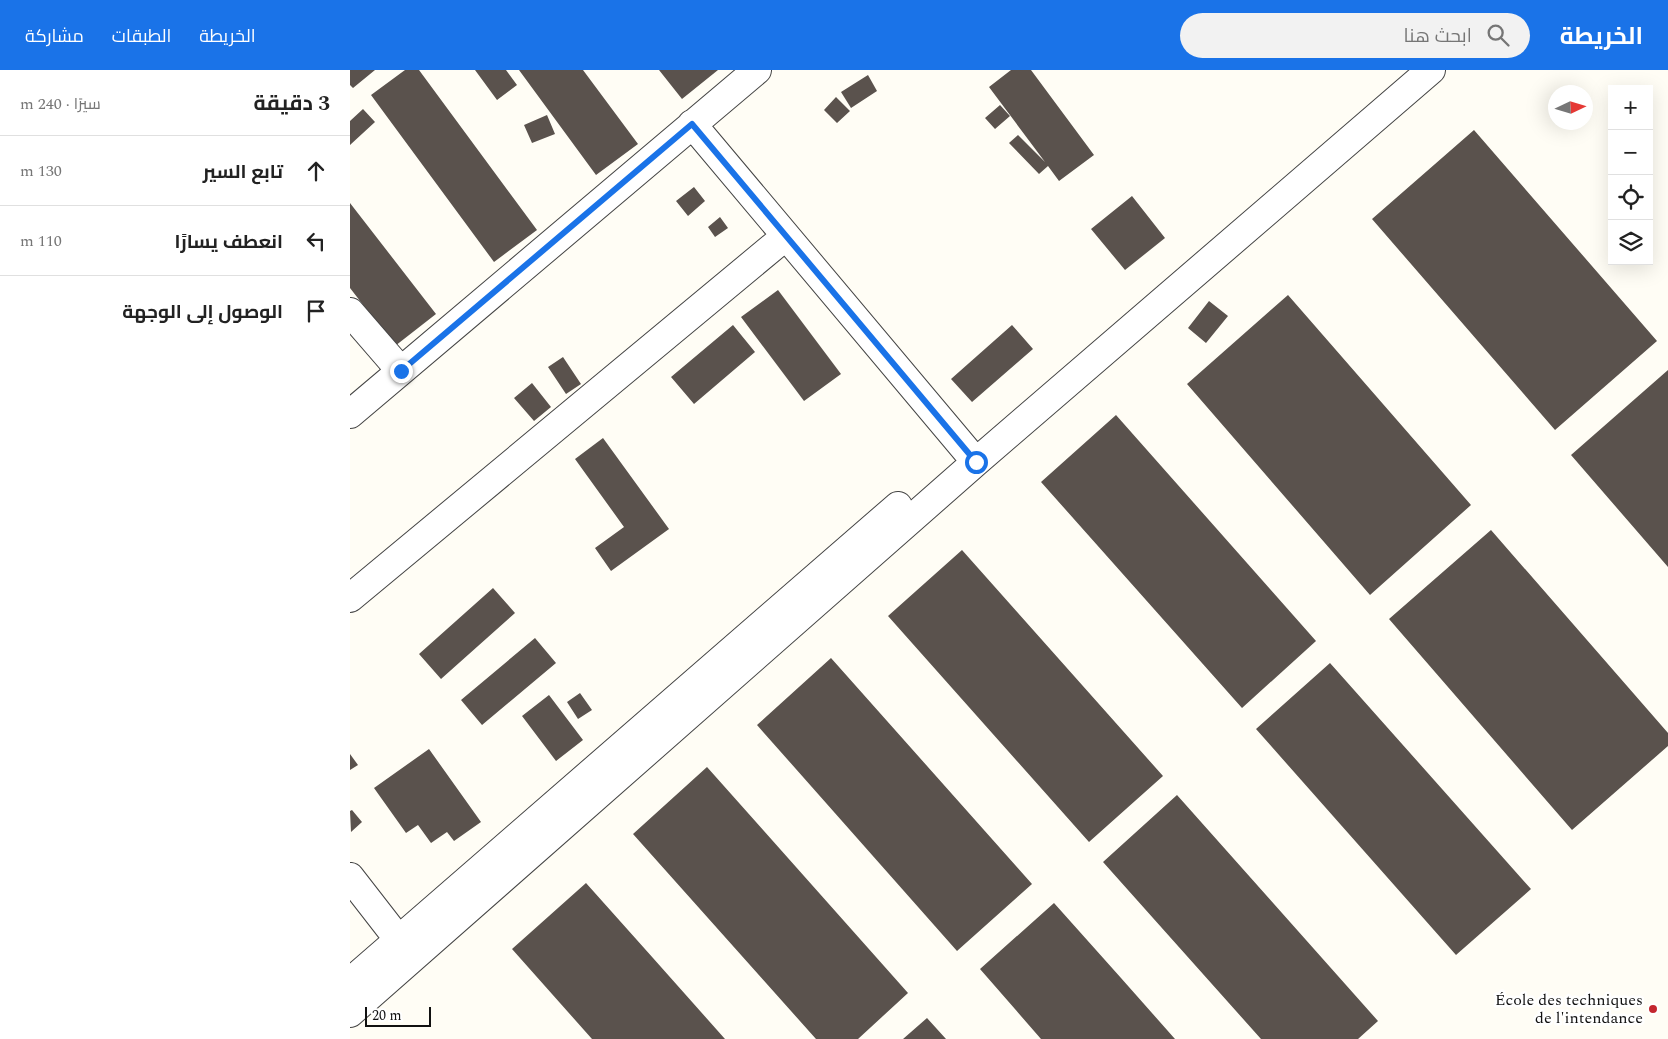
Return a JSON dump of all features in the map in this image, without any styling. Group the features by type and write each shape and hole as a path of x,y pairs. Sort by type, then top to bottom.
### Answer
{"lane":[{"path":"350,414 757,70"},
{"path":"350,1013 405,949 970,456 1402,70"},
{"path":"970,456 1431,70"},
{"path":"692,124 970,456"},
{"path":"350,598 786,236"},
{"path":"350,312 401,371"},
{"path":"350,877 405,949"},
{"path":"350,982 405,949"}],"building":[{"path":"350,70 375,70 353,88 350,85"},
{"path":"405,70 419,70 537,230 494,262 371,95"},
{"path":"475,70 506,70 517,85 497,100"},
{"path":"519,70 583,70 638,144 596,175"},
{"path":"659,70 718,70 682,99"},
{"path":"1011,70 1031,70 1094,155 1059,181 1048,166 1039,174 1009,143 1018,135 1045,162 989,87"},
{"path":"868,75 877,91 851,108 841,92"},
{"path":"836,97 850,111 837,123 824,110"},
{"path":"1000,105 1010,116 995,129 985,118"},
{"path":"363,109 375,122 350,145 350,121"},
{"path":"547,115 555,134 532,143 524,125"},
{"path":"1474,130 1657,341 1555,430 1372,219"},
{"path":"694,187 705,201 688,216 676,201"},
{"path":"1132,196 1165,238 1125,270 1091,229"},
{"path":"350,203 436,314 395,346 350,288"},
{"path":"720,217 728,228 715,237 708,227"},
{"path":"778,290 841,374 804,401 741,317"},
{"path":"1288,295 1471,505 1370,595 1187,384"},
{"path":"1209,301 1228,316 1206,343 1188,328"},
{"path":"733,325 755,352 694,404 671,377"},
{"path":"1012,325 1033,349 972,402 951,379"},
{"path":"563,357 581,384 566,394 548,367"},
{"path":"1668,370 1668,567 1571,455"},
{"path":"532,383 551,407 534,421 514,398"},
{"path":"1116,415 1316,641 1242,708 1041,482"},
{"path":"603,438 669,529 611,571 595,548 624,527 575,459"},
{"path":"1491,530 1668,733 1668,746 1572,830 1389,619"},
{"path":"962,550 1163,776 1089,842 888,616"},
{"path":"493,588 515,613 441,679 419,654"},
{"path":"535,638 556,663 482,725 461,700"},
{"path":"831,658 1032,884 957,951 757,725"},
{"path":"1330,663 1531,889 1456,955 1256,729"},
{"path":"580,693 592,710 578,719 567,702"},
{"path":"549,695 583,740 556,761 522,716"},
{"path":"429,749 481,822 454,841 447,832 431,843 418,825 406,833 374,788"},
{"path":"350,754 358,765 350,770"},
{"path":"707,767 908,993 858,1039 816,1039 633,834"},
{"path":"1177,795 1378,1021 1358,1039 1261,1039 1103,862"},
{"path":"352,810 362,822 351,832 350,811"},
{"path":"586,883 725,1039 592,1039 512,949"},
{"path":"1054,903 1175,1039 1041,1039 980,969"},
{"path":"927,1018 946,1039 903,1039"}],"place":[{"name":"École des techniques de l'intendance","path":"1653,1009"}],"route":[{"path":"401,371 692,124 976,462"}]}
